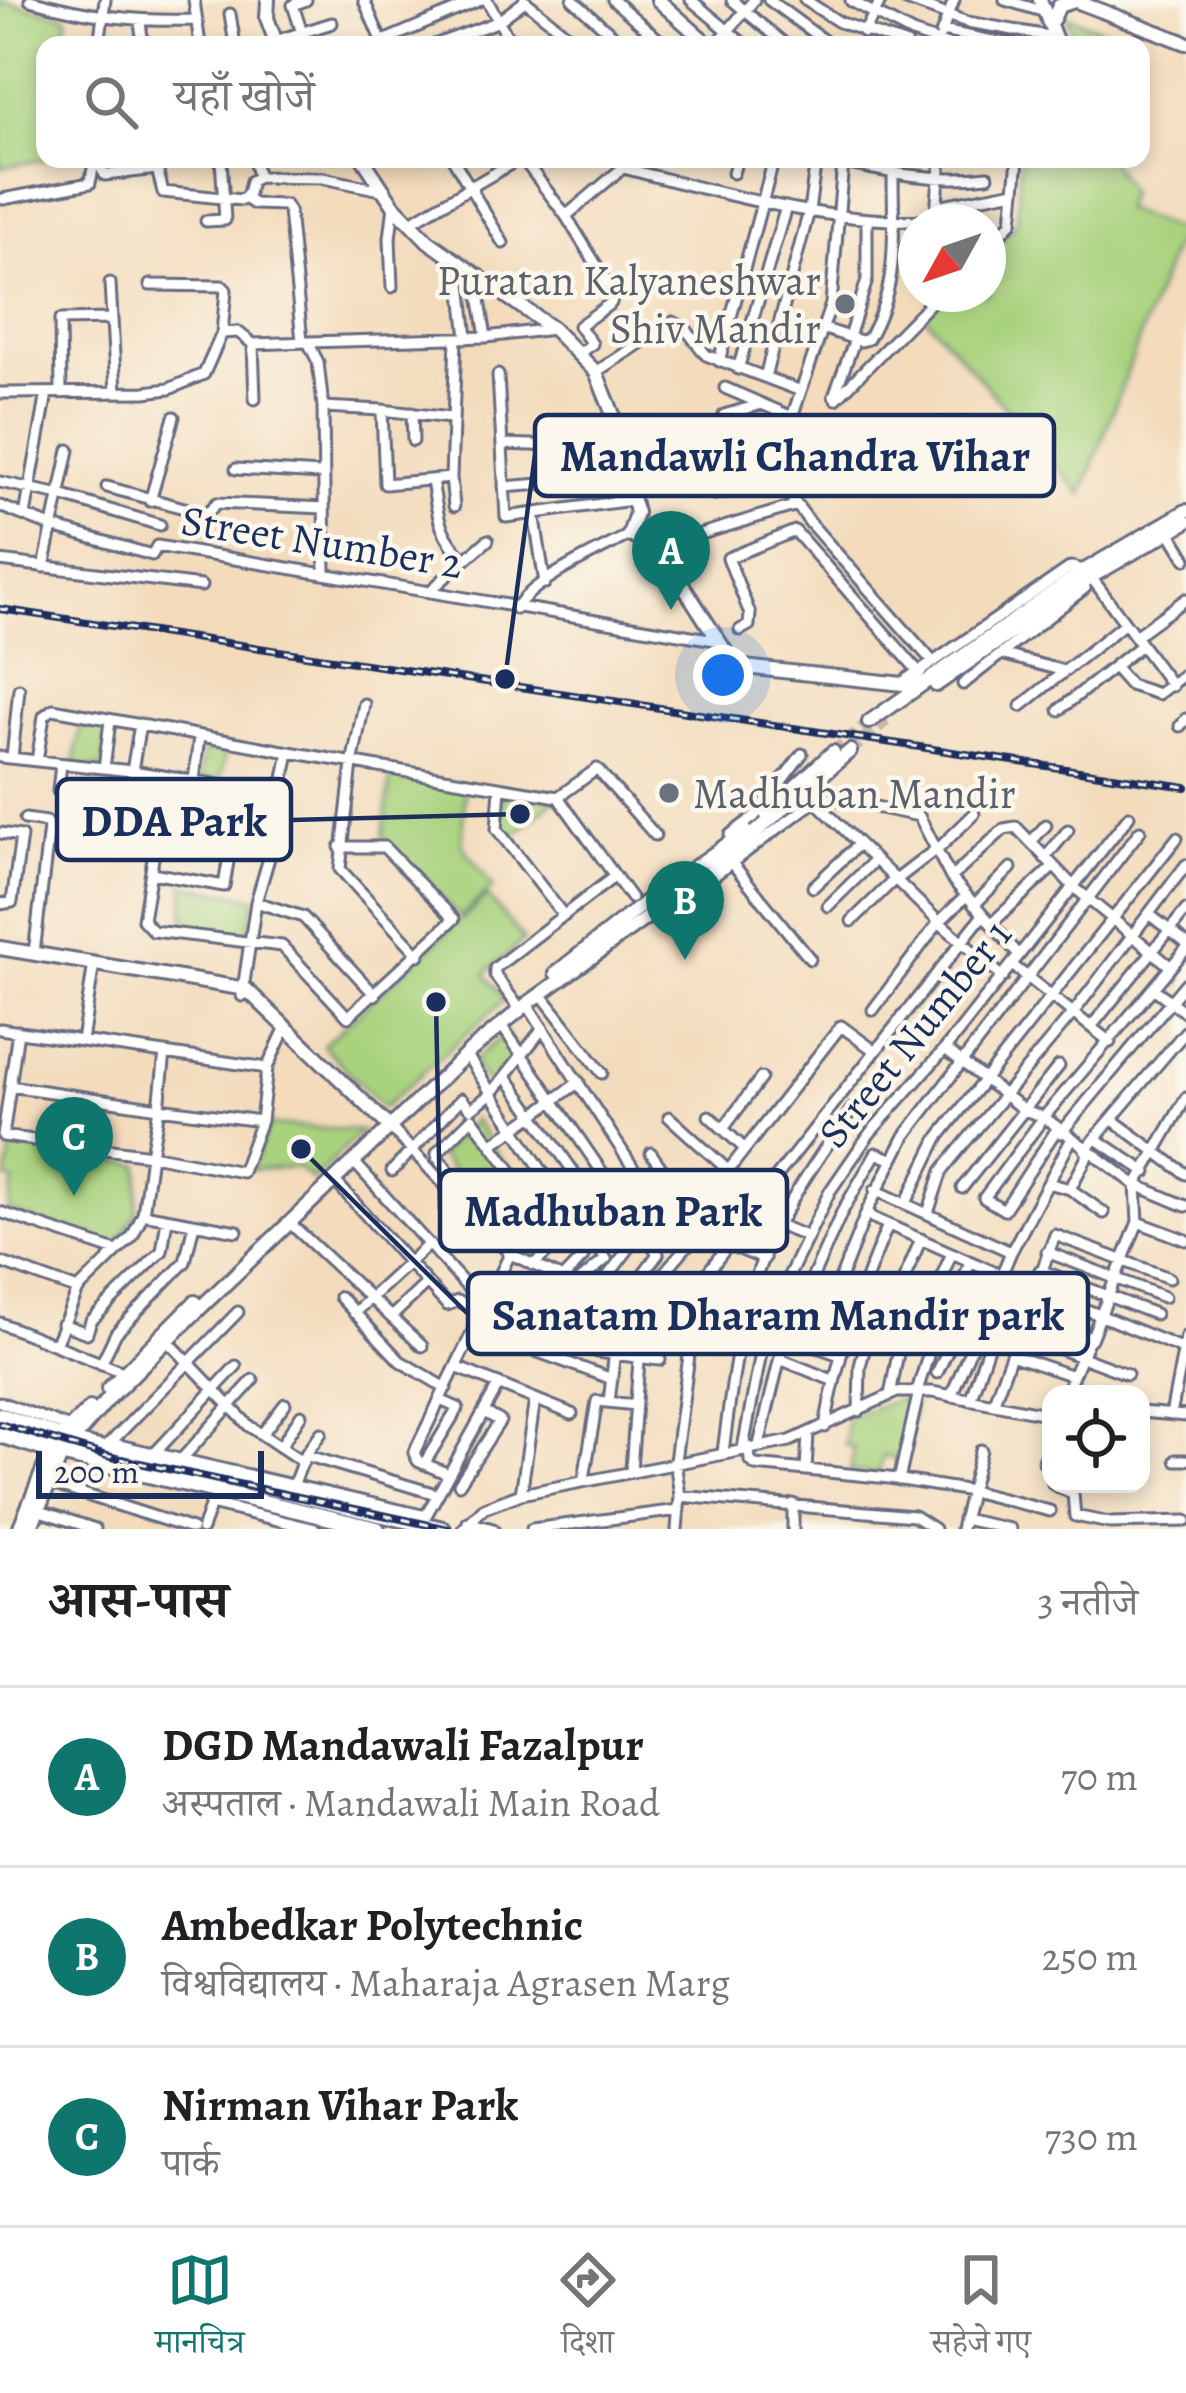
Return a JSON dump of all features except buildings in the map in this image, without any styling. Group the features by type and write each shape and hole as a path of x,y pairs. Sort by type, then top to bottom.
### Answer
{"main road":[{"path":"268,0 267,18 273,36"},
{"path":"658,0 701,36"},
{"path":"1046,13 1074,0 1186,44"},
{"path":"369,168 394,206 439,250 553,328 596,372 605,390 636,513 629,536 658,547 731,662 742,669 903,684 919,672"},
{"path":"869,722 1186,511"},
{"path":"887,720 1090,576 1186,522"},
{"path":"295,1216 385,1126 522,1004 675,888 706,874 850,751"},
{"path":"522,1004 541,994 675,888 686,874 750,828 833,752"},
{"path":"0,952 34,953 93,967"},
{"path":"0,952 244,992 385,1126"},
{"path":"244,992 385,1126"},
{"path":"19,1529 63,1442 123,1372 494,1028"},
{"path":"30,1529 63,1442 241,1264"},
{"path":"0,1415 63,1442 344,1525 377,1529"},
{"path":"0,1435 108,1446 424,1520 443,1529"}],"street":[{"path":"30,0 100,18 195,20"},
{"path":"99,36 104,0"},
{"path":"194,0 198,36"},
{"path":"302,33 293,5 306,0"},
{"path":"364,0 379,36"},
{"path":"398,36 483,0 506,36"},
{"path":"460,36 497,22 525,0 569,36"},
{"path":"573,0 614,36"},
{"path":"614,0 655,36"},
{"path":"692,0 733,36"},
{"path":"732,0 774,36"},
{"path":"723,36 754,0"},
{"path":"769,0 810,36"},
{"path":"805,0 839,22 875,36"},
{"path":"864,33 881,0"},
{"path":"906,0 1034,36"},
{"path":"944,36 954,0"},
{"path":"1005,0 1046,13"},
{"path":"839,22 851,1 935,36"},
{"path":"230,14 234,36"},
{"path":"140,22 142,36"},
{"path":"294,36 332,23"},
{"path":"3,199 90,183 94,168"},
{"path":"100,168 105,175 157,169 163,192 245,198 254,204 285,206 289,211 305,341 318,362 325,574"},
{"path":"206,221 224,220 222,168"},
{"path":"256,168 258,177"},
{"path":"459,168 503,243"},
{"path":"411,222 507,168"},
{"path":"528,168 566,216 614,297 579,326 592,344 579,353"},
{"path":"566,216 623,168 786,207 898,222"},
{"path":"733,173 734,168"},
{"path":"719,361 772,168"},
{"path":"765,377 819,168"},
{"path":"849,168 836,215 833,285 825,329 792,417 784,482 796,506 815,520 930,659"},
{"path":"872,168 939,180 988,176"},
{"path":"937,204 940,168"},
{"path":"1006,228 1012,221 1017,168"},
{"path":"825,329 868,339 888,297 893,270 893,174"},
{"path":"245,198 250,181 258,177 323,178 386,191"},
{"path":"947,204 1015,191"},
{"path":"392,287 394,206"},
{"path":"738,368 786,207"},
{"path":"867,219 867,280 835,398 919,312"},
{"path":"476,276 486,337"},
{"path":"454,506 450,418 461,338 461,283"},
{"path":"110,284 116,392"},
{"path":"0,393 169,389 204,374 222,333 226,290 222,286 150,285"},
{"path":"61,393 60,320 112,319"},
{"path":"596,372 673,322 719,361 801,391"},
{"path":"222,333 238,332 253,344 486,337 553,328"},
{"path":"253,344 255,399"},
{"path":"498,375 506,517 628,488 784,462"},
{"path":"724,388 792,417"},
{"path":"26,515 47,393"},
{"path":"728,447 724,415 761,404"},
{"path":"322,407 450,418"},
{"path":"382,410 386,484 451,478"},
{"path":"412,413 413,441"},
{"path":"150,502 174,417"},
{"path":"620,448 675,439"},
{"path":"502,444 728,447 787,439"},
{"path":"44,567 69,450"},
{"path":"236,469 321,474"},
{"path":"432,480 442,534 465,560"},
{"path":"0,482 160,525"},
{"path":"714,494 784,482"},
{"path":"504,487 628,488"},
{"path":"107,488 206,514 217,503 324,508"},
{"path":"157,546 165,505"},
{"name":"Street Number 2","path":"0,506 53,527 152,554 157,546 715,640"},
{"path":"658,547 796,506"},
{"path":"534,513 545,583"},
{"path":"1169,530 1186,559"},
{"path":"740,630 749,625 750,614 728,558 795,531 919,672 930,659 1071,566 1090,576 1168,689"},
{"path":"516,609 518,602 545,583 629,536"},
{"path":"430,591 488,540"},
{"path":"0,561 201,586"},
{"path":"963,684 1090,576"},
{"path":"848,589 862,577"},
{"path":"1059,710 1114,667 1186,599"},
{"path":"1022,706 1125,623"},
{"path":"1001,654 1064,671"},
{"path":"1114,667 1130,685 1168,689 1186,673"},
{"path":"19,689 6,758 238,788"},
{"path":"364,704 338,862 343,875 419,955"},
{"path":"37,761 47,711 558,797 597,769 655,835"},
{"path":"104,768 110,721"},
{"path":"133,771 140,724"},
{"path":"194,781 199,736"},
{"path":"244,992 256,902 289,752"},
{"path":"686,874 754,817 802,754"},
{"path":"58,791 61,764"},
{"path":"500,788 497,829 564,916"},
{"path":"558,797 631,898"},
{"path":"706,874 716,875 815,801 832,799 911,812 923,823 951,878 1019,955"},
{"path":"815,801 1003,977"},
{"path":"275,826 161,809 143,920 147,927 282,946 348,1017 453,923 452,915 384,847 340,848"},
{"path":"852,921 974,814"},
{"name":"Street Number 1","path":"750,1447 761,1340 830,1191 870,1132 946,1049 1129,816"},
{"path":"25,819 46,822 49,827 34,953"},
{"path":"152,873 224,886 235,820"},
{"path":"1031,842 1046,825"},
{"path":"951,878 1004,829 1016,827 1075,888 1172,967"},
{"path":"1045,857 1069,830"},
{"path":"835,1292 891,1159 1140,831"},
{"path":"0,832 21,836 12,902 0,904"},
{"path":"906,1203 931,1148 1177,838"},
{"path":"813,887 859,844"},
{"path":"828,906 875,860"},
{"path":"732,863 810,959"},
{"path":"928,1213 942,1171 1186,866"},
{"path":"762,1195 960,941 1053,867"},
{"path":"872,1010 940,922 1011,868"},
{"path":"615,876 495,968 495,975 543,1028 660,1209 695,1236"},
{"path":"256,902 303,917 375,995"},
{"path":"1091,1027 1186,910"},
{"path":"1150,915 1186,946 1044,1117 984,1198 1004,1210 1186,983"},
{"path":"937,1020 982,960"},
{"path":"1012,965 1110,1042"},
{"path":"82,1041 93,967"},
{"path":"1153,988 1186,1013"},
{"path":"541,994 602,1073"},
{"path":"728,1171 841,1026 875,1051"},
{"path":"494,1028 512,1039 642,1231 595,1293"},
{"path":"392,1171 461,1100 471,1109 492,1093 543,1028"},
{"path":"0,1029 266,1068"},
{"path":"19,1031 3,1136 242,1172 261,1121 266,1068 283,1033"},
{"path":"1070,1189 1087,1151 1186,1031"},
{"path":"946,1049 1024,1110 1044,1117 1136,1185 1186,1206"},
{"path":"55,1345 78,1290 132,1237 143,1214 165,1053"},
{"path":"466,1054 559,1197"},
{"path":"962,1188 1060,1066"},
{"path":"506,1076 578,1178"},
{"path":"723,1129 761,1078"},
{"path":"494,1144 579,1082"},
{"path":"10,1087 261,1121"},
{"path":"1070,1385 1138,1222 1136,1185 1186,1098"},
{"path":"723,1452 739,1342 764,1259 810,1167 852,1108"},
{"path":"710,1116 745,1149"},
{"path":"448,1474 416,1460 414,1453 513,1252 534,1231 509,1198 521,1184 474,1117 437,1156 513,1252"},
{"path":"669,1117 728,1171 789,1207"},
{"path":"1114,1120 1186,1174"},
{"path":"385,1126 513,1252 614,1301 610,1402"},
{"path":"970,1400 996,1325 1011,1252 1048,1184 1063,1134"},
{"path":"1098,1140 1147,1172"},
{"path":"651,1153 675,1188 713,1215"},
{"path":"890,1395 904,1324 810,1283 876,1153 891,1159"},
{"path":"354,1162 466,1286 614,1357 660,1360"},
{"path":"335,1180 448,1306 458,1301 483,1312"},
{"path":"1048,1184 1070,1189 1104,1213"},
{"path":"875,1190 1011,1252"},
{"path":"532,1264 614,1194"},
{"path":"631,1470 646,1295 727,1198 751,1215 806,1236"},
{"path":"867,1211 1006,1278 1184,1349"},
{"path":"0,1212 116,1252"},
{"path":"143,1214 236,1232"},
{"path":"686,1529 677,1529 680,1496 675,1461 692,1315 670,1309 703,1277 751,1215"},
{"path":"295,1216 422,1346"},
{"path":"62,1324 87,1333 91,1321 162,1251 167,1219"},
{"path":"1138,1222 1186,1240"},
{"path":"101,1364 116,1333 185,1262 194,1224"},
{"path":"575,1284 606,1258 580,1224"},
{"path":"825,1427 832,1380 856,1300 888,1225"},
{"path":"704,1226 728,1244 764,1259"},
{"path":"993,1404 1057,1234 1169,1278"},
{"path":"889,1315 921,1239"},
{"path":"354,1313 429,1244"},
{"path":"616,1315 658,1254 653,1246"},
{"path":"1047,1252 1164,1297"},
{"path":"910,1346 952,1253"},
{"path":"562,1278 583,1257"},
{"path":"0,1262 78,1290"},
{"path":"899,1480 932,1343 971,1262"},
{"path":"937,1373 986,1269"},
{"path":"1040,1270 1155,1314"},
{"path":"703,1277 752,1293"},
{"path":"951,1396 1006,1278"},
{"path":"391,1316 427,1283"},
{"path":"340,1297 400,1361 446,1388"},
{"path":"859,1411 860,1366 875,1308"},
{"path":"794,1309 848,1329"},
{"path":"108,1446 238,1312"},
{"path":"1025,1312 1091,1339"},
{"path":"616,1315 663,1325"},
{"path":"0,1323 123,1372"},
{"path":"996,1325 1127,1374"},
{"path":"475,1329 612,1378"},
{"path":"536,1353 550,1329"},
{"path":"840,1354 786,1335 750,1447 750,1461 971,1491 1050,1511"},
{"path":"1171,1414 1186,1336"},
{"path":"168,1341 228,1406 280,1447 304,1458 436,1494"},
{"path":"1011,1355 1073,1376"},
{"path":"780,1359 832,1380"},
{"path":"151,1457 236,1366"},
{"path":"456,1367 572,1414"},
{"path":"178,1463 253,1380"},
{"path":"424,1520 499,1384"},
{"path":"468,1523 484,1508 520,1494 808,1435 890,1395 918,1391 1042,1413"},
{"path":"520,1494 536,1399"},
{"path":"424,1464 458,1408 440,1400"},
{"path":"584,1478 597,1401 636,1405"},
{"path":"0,1402 63,1442"},
{"path":"262,1434 285,1403"},
{"path":"459,1484 500,1421 486,1413"},
{"path":"1150,1413 1186,1417"},
{"path":"280,1447 302,1415"},
{"path":"292,1489 321,1433"},
{"path":"806,1469 808,1435"},
{"path":"981,1450 962,1524 1010,1529"},
{"path":"49,1483 192,1529"},
{"path":"1070,1493 1075,1516 1091,1525 1184,1524"},
{"path":"680,1496 914,1516 934,1529"},
{"path":"202,1529 211,1504 315,1529"},
{"path":"793,1504 793,1529"},
{"path":"37,1510 95,1529"},
{"path":"532,1529 679,1510"},
{"path":"468,1523 493,1529"}],"green space":[{"path":"0,0 67,16 66,36 36,36 36,161 0,168"},
{"path":"1072,17 1117,36 1074,36 1067,18"},
{"path":"1020,168 1114,168 1129,192 1123,209 1179,231 1082,495 924,315 1006,312 1006,234 1017,223"},
{"path":"80,726 108,729 103,768 74,765"},
{"path":"226,750 220,781 198,778 204,751"},
{"path":"391,773 465,786 462,845 493,887 460,917 383,837"},
{"path":"503,791 556,799 509,840 500,828"},
{"path":"184,885 256,898 247,939 185,931"},
{"path":"487,896 524,940 485,974 505,999 383,1108 323,1045"},
{"path":"505,1033 520,1055 491,1090 473,1061"},
{"path":"474,1119 519,1185 505,1197 531,1229 518,1242 510,1241 439,1156"},
{"path":"269,1125 361,1131 313,1180 296,1167 251,1170"},
{"path":"13,1144 140,1165 136,1213 115,1249 8,1211 14,1181 6,1179"},
{"path":"917,1393 903,1460 883,1456 879,1474 850,1472 854,1448 845,1445 847,1417"}],"tunnel":[{"path":"850,751 887,720"},
{"path":"833,752 869,722"}],"railway":[{"path":"0,609 1186,787"},
{"path":"0,1424 107,1456 448,1529"}],"place":[{"name":"Puratan Kalyaneshwar Shiv Mandir","path":"845,304"},
{"name":"DGD Mandawali Fazalpur","path":"671,610"},
{"name":"Mandawli Chandra Vihar","path":"505,679"},
{"name":"Madhuban Mandir","path":"669,793"},
{"name":"DDA Park","path":"520,814"},
{"name":"Ambedkar Polytechnic","path":"685,960"},
{"name":"Madhuban Park","path":"436,1002"},
{"name":"Sanatam Dharam Mandir park","path":"301,1149"},
{"name":"Nirman Vihar Park","path":"74,1196"}]}
